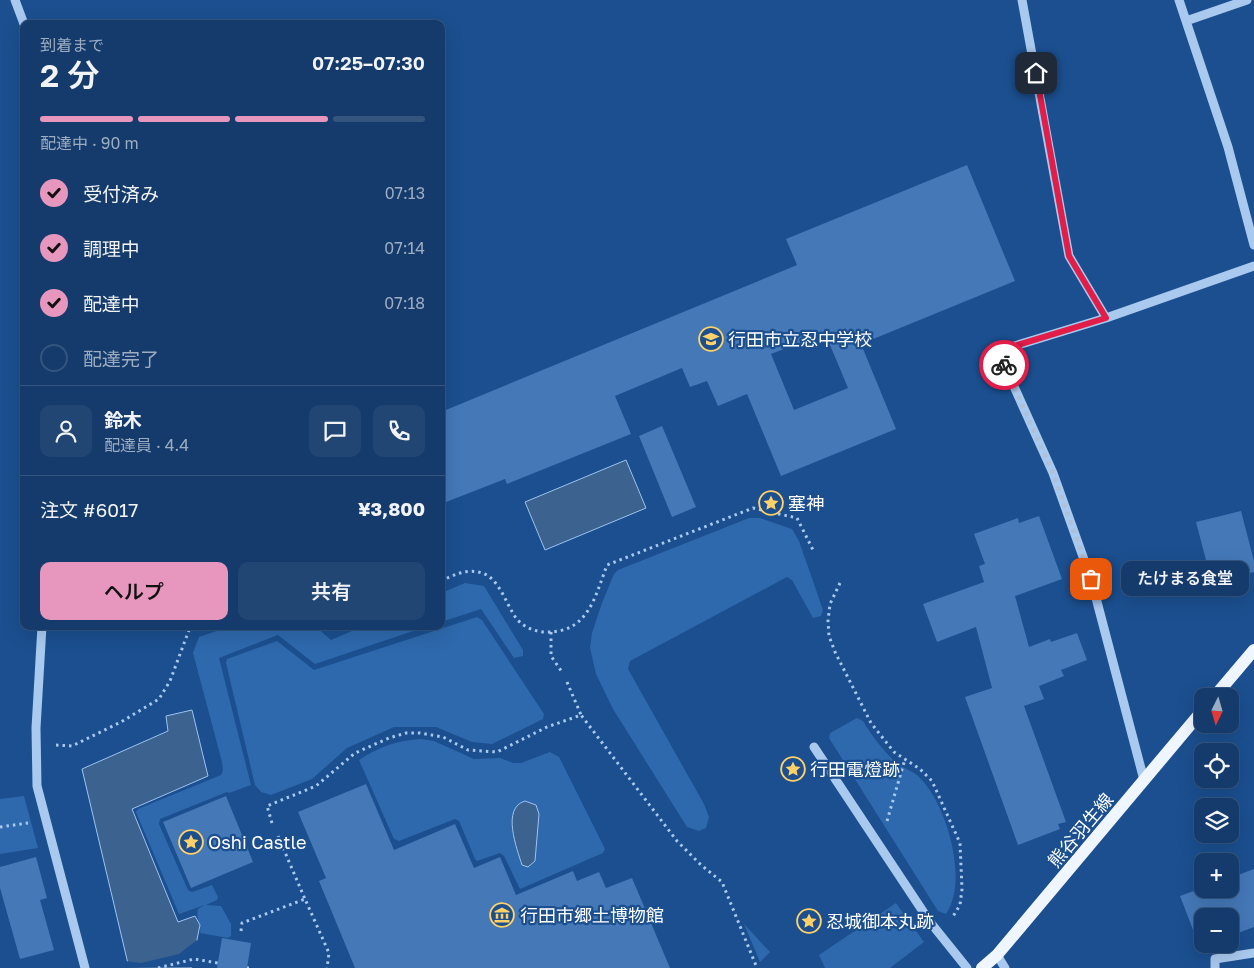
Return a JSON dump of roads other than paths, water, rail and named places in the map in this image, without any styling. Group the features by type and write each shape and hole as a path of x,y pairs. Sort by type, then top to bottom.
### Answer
{"main road":[{"path":"1222,688 1254,650"},
{"name":"熊谷羽生線","path":"982,968 997,955 1194,721"}],"street":[{"path":"14,0 22,20"},
{"path":"1022,0 1069,256 1106,318"},
{"path":"1179,0 1228,147 1254,244"},
{"path":"1186,20 1247,0"},
{"path":"1144,780 1091,579 1053,473 998,351 1106,318 1254,266"},
{"path":"42,630 36,728 37,786 85,968"},
{"path":"814,747 938,931 967,968"},
{"path":"1214,968 1215,959 1254,953"},
{"path":"997,955 1005,968"}],"place":[{"name":"行田市立忍中学校","path":"711,339"},
{"name":"塞神","path":"771,503"},
{"name":"たけまる食堂","path":"1091,579"},
{"name":"行田電燈跡","path":"793,769"},
{"name":"Oshi Castle","path":"191,842"},
{"name":"行田市郷土博物館","path":"502,915"},
{"name":"忍城御本丸跡","path":"809,921"}]}
